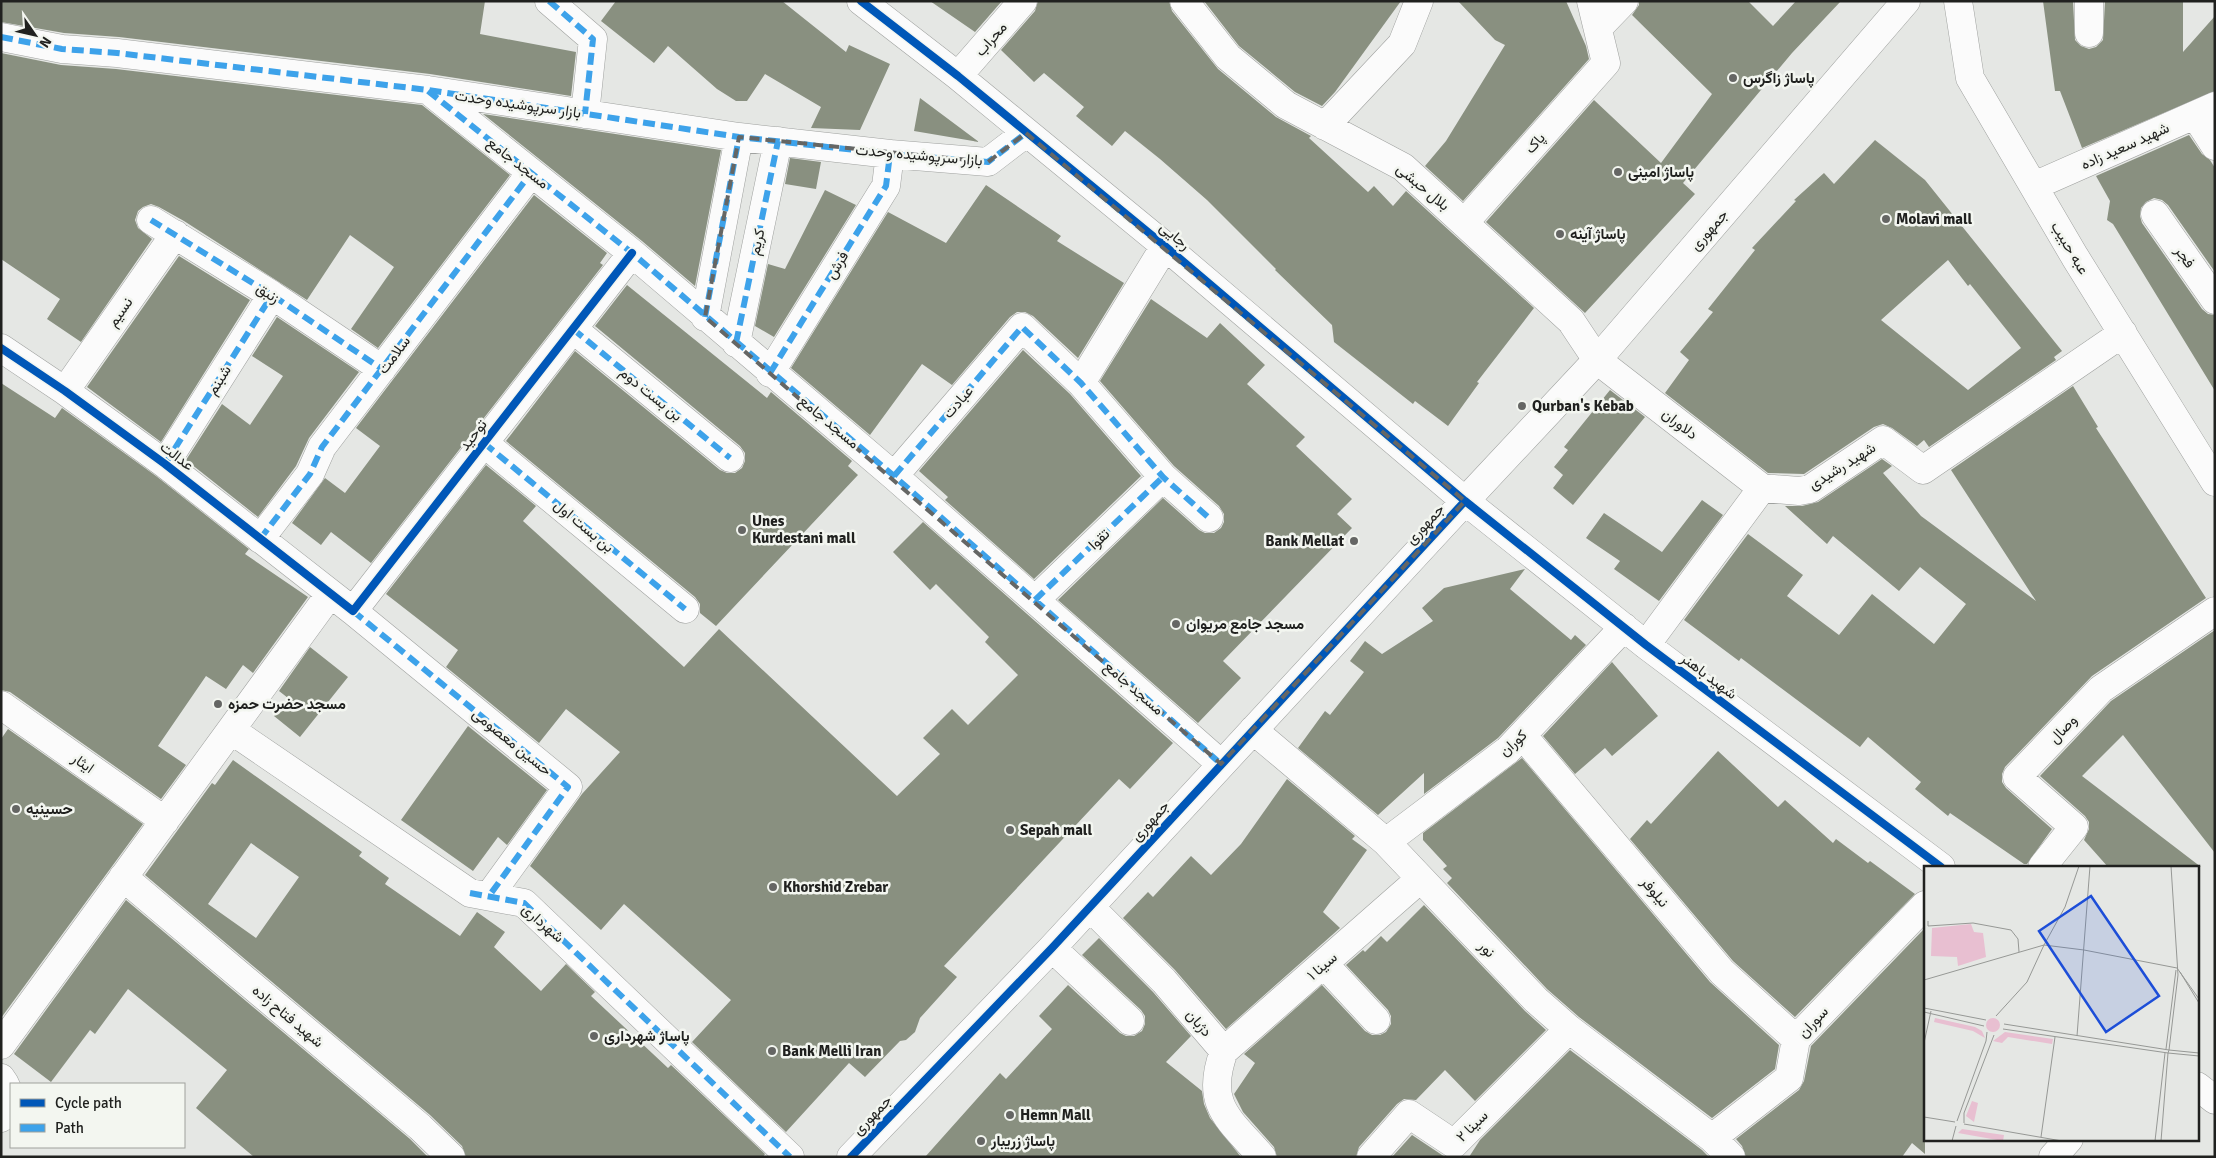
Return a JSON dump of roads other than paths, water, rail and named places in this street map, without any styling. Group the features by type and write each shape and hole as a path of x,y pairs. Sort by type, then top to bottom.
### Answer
{"street":[{"path":"549,1 593,39 586,114"},
{"name":"رجایی","path":"861,1 958,76 1166,246 1465,501"},
{"name":"محراب","path":"958,76 1023,1"},
{"name":"بلال حبشی","path":"1184,1 1228,57 1286,105 1403,167 1572,321 1597,360"},
{"path":"1325,126 1402,44 1419,1"},
{"path":"1591,1 1598,28"},
{"path":"1598,28 1624,1"},
{"name":"جمهوری","path":"852,1157 1052,948 1597,360 1906,1"},
{"name":"عبه حبیب","path":"1958,1 1970,78 2075,257 2123,333 2205,445 2215,482"},
{"path":"2089,1 2089,33"},
{"name":"پاک","path":"1464,222 1606,63 1598,28"},
{"name":"بازار سرپوشیده وحدت","path":"1,37 62,49 127,54 428,90 739,137 890,154 988,162 1026,133"},
{"name":"مسجد جامع","path":"428,90 632,253 770,373 894,476 1221,764"},
{"path":"2205,111 2215,146"},
{"name":"شهید سعید زاده","path":"2034,186 2205,111"},
{"path":"705,317 739,137"},
{"name":"کریم","path":"736,343 778,141"},
{"name":"فرش","path":"770,373 886,186 890,154"},
{"name":"سلامت","path":"260,539 310,474 322,447 531,173"},
{"name":"فجر","path":"2156,214 2215,300"},
{"name":"زنبق","path":"151,220 272,295 382,369"},
{"name":"نسیم","path":"65,390 175,234"},
{"path":"1166,246 1081,382 1163,477 1209,518"},
{"name":"توحید","path":"353,611 632,253"},
{"name":"شبنم","path":"165,464 272,295"},
{"name":"عبادت","path":"894,476 1022,327 1081,382"},
{"name":"بن بست دوم","path":"573,329 730,458"},
{"name":"شهید رشیدی","path":"1762,488 1799,491 1810,489 1883,440 1923,470 2123,333"},
{"name":"عدالت","path":"1,348 65,390 165,464 330,594"},
{"name":"دلاوران","path":"1597,360 1762,488"},
{"name":"بن بست اول","path":"484,443 685,609"},
{"name":"تقوا","path":"1035,600 1163,477"},
{"path":"1646,645 1762,488"},
{"name":"شهید باهنر","path":"1465,501 1646,645 1940,866"},
{"path":"1,1045 330,594 353,611"},
{"name":"حسین معصومی","path":"353,611 568,787 480,894"},
{"name":"وصال","path":"2043,866 2074,826 2017,778 2101,689 2215,611"},
{"name":"کوران","path":"1386,842 1508,750 1624,626"},
{"name":"ایثار","path":"1,705 165,821"},
{"name":"شهرداری","path":"231,730 480,894 524,903 790,1157"},
{"name":"نور","path":"1253,730 1386,842 1536,1000 1569,1029 1721,1148"},
{"name":"نیلوفر","path":"1523,736 1722,972 1796,1039"},
{"name":"شهید فتاح زاده","path":"124,877 420,1127 451,1157"},
{"name":"سینا ۱","path":"1224,1051 1420,879"},
{"name":"سوران","path":"1721,1148 1789,1078 1796,1039 1924,906"},
{"name":"دژبان","path":"1090,907 1164,981 1224,1051 1217,1068 1215,1088 1221,1111 1262,1157"},
{"path":"1052,948 1130,1021"},
{"path":"1324,964 1376,1020"},
{"name":"سینا ۲","path":"1372,1157 1409,1114 1460,1151 1569,1029"},
{"path":"1,1078 9,1092 9,1104 1,1118"},
{"path":"2198,1087 2215,1100"},
{"path":"2053,1157 2068,1140"}],"place":[{"name":"پاساژ زاگرس","path":"1733,78"},
{"name":"پاساژ امینی","path":"1618,172"},
{"name":"Molavi mall","path":"1886,219"},
{"name":"پاساژ آینه","path":"1560,234"},
{"name":"Qurban's Kebab","path":"1522,406"},
{"name":"Unes Kurdestani mall","path":"742,530"},
{"name":"Bank Mellat","path":"1354,541"},
{"name":"مسجد جامع مریوان","path":"1176,624"},
{"name":"مسجد حضرت حمزه","path":"218,704"},
{"name":"حسینیه","path":"16,809"},
{"name":"Sepah mall","path":"1010,830"},
{"name":"Khorshid Zrebar","path":"773,887"},
{"name":"پاساژ شهرداری","path":"594,1036"},
{"name":"Bank Melli Iran","path":"772,1051"},
{"name":"Hemn Mall","path":"1010,1115"},
{"name":"پاساژ زریبار","path":"981,1141"}]}
